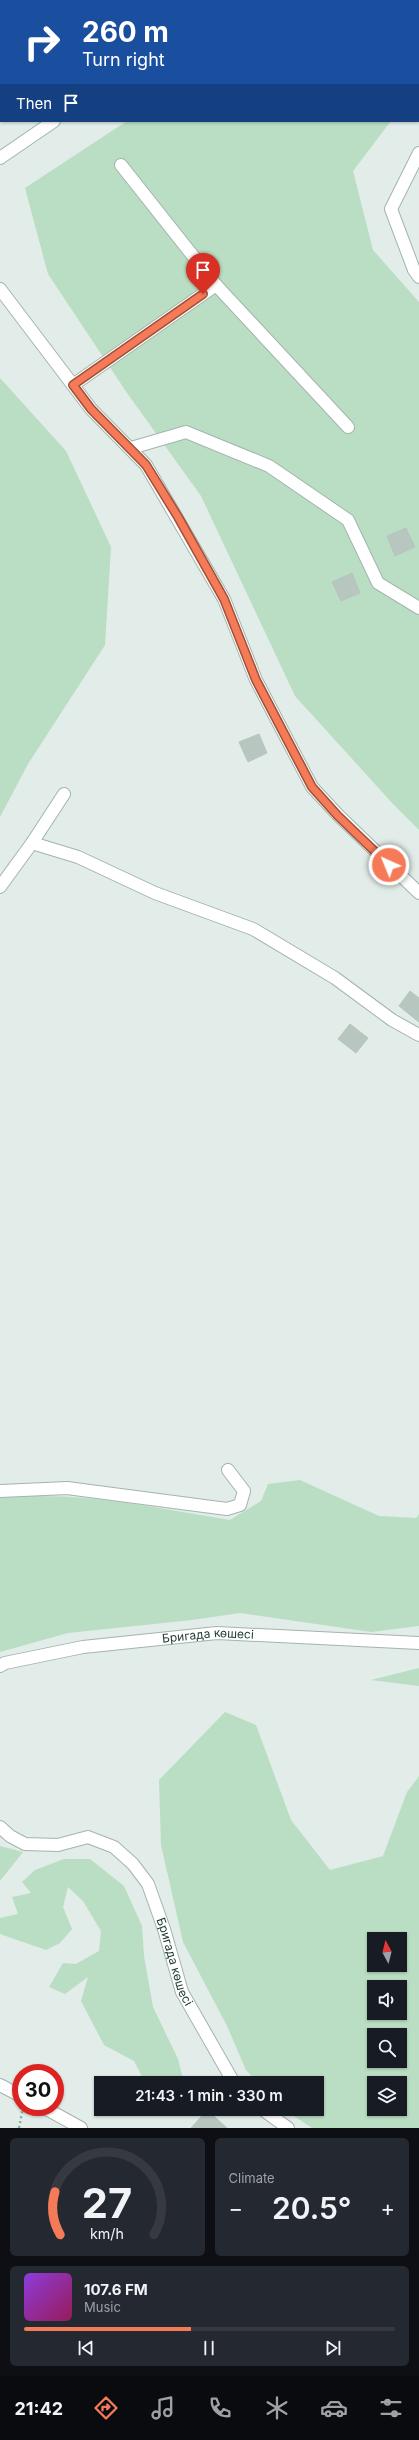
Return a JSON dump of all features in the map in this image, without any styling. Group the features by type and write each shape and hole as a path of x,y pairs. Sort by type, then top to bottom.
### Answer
{"street":[{"path":"0,158 53,122"},
{"path":"419,153 391,209 414,270 419,277"},
{"path":"121,165 216,285 348,427"},
{"path":"73,385 216,285"},
{"path":"0,289 91,409 131,448 146,465 224,599 256,680 312,787 338,816 419,893"},
{"path":"131,448 186,432 269,466 348,520 378,583 419,608"},
{"path":"0,887 32,843 64,794"},
{"path":"32,843 78,857 113,872 155,893 253,929 335,978 392,1020 419,1035"},
{"path":"0,1491 67,1488 226,1509 240,1505 244,1491 228,1470"},
{"name":"Бригада көшесі","path":"0,1666 5,1663 83,1647 217,1633 419,1643"},
{"name":"Бригада көшесі","path":"0,1827 10,1836 25,1844 58,1845 88,1837 114,1847 133,1864 148,1884 164,1928 182,1992 230,2076"},
{"path":"0,2085 12,2091"},
{"path":"59,2116 81,2128"},
{"path":"272,2116 288,2128"}],"path":[{"path":"19,2128 21,2116"}],"green space":[{"path":"125,122 390,122 353,171 373,250 419,302 419,830 393,804 295,696 201,496 127,393 48,274 25,188"},
{"path":"0,378 66,451 111,547 105,645 28,764 0,817"},
{"path":"300,1480 379,1516 416,1518 419,1514 419,1626 371,1632 240,1613 192,1620 68,1633 0,1652 0,1498 57,1496 86,1498 230,1520 261,1501 268,1484"},
{"path":"419,1668 419,1686 371,1680"},
{"path":"225,1712 256,1725 291,1820 330,1870 383,1856 407,1792 419,1776 419,2128 312,2128 294,2116 324,2116 324,2076 252,2076 246,2070 227,2026 183,1942 161,1845 159,1780"},
{"path":"0,1846 23,1852 0,1881"},
{"path":"64,1859 90,1859 124,1886 142,1926 144,1956 153,2007 178,2059 182,2076 142,2076 134,2061 104,2045 81,2001 88,1977 65,1994 49,1987 63,1963 76,1964 99,1951 101,1931 83,1901 68,1887 63,1907 72,1929 60,1943 46,1950 0,1934 0,1918 18,1914 12,1897 31,1893 22,1882 35,1870"}],"building":[{"path":"406,528 415,547 395,556 387,536"},
{"path":"352,573 360,593 341,601 332,582"},
{"path":"259,734 267,753 248,762 239,742"},
{"path":"410,991 419,998 419,1022 399,1006"},
{"path":"350,1024 368,1038 356,1053 338,1039"},
{"path":"202,2116 214,2116 227,2128 191,2128"}],"route":[{"path":"203,294 73,385 91,409 121,437 146,465 178,517 204,566 224,599 256,680 312,787 338,816 368,843 389,865"}]}
